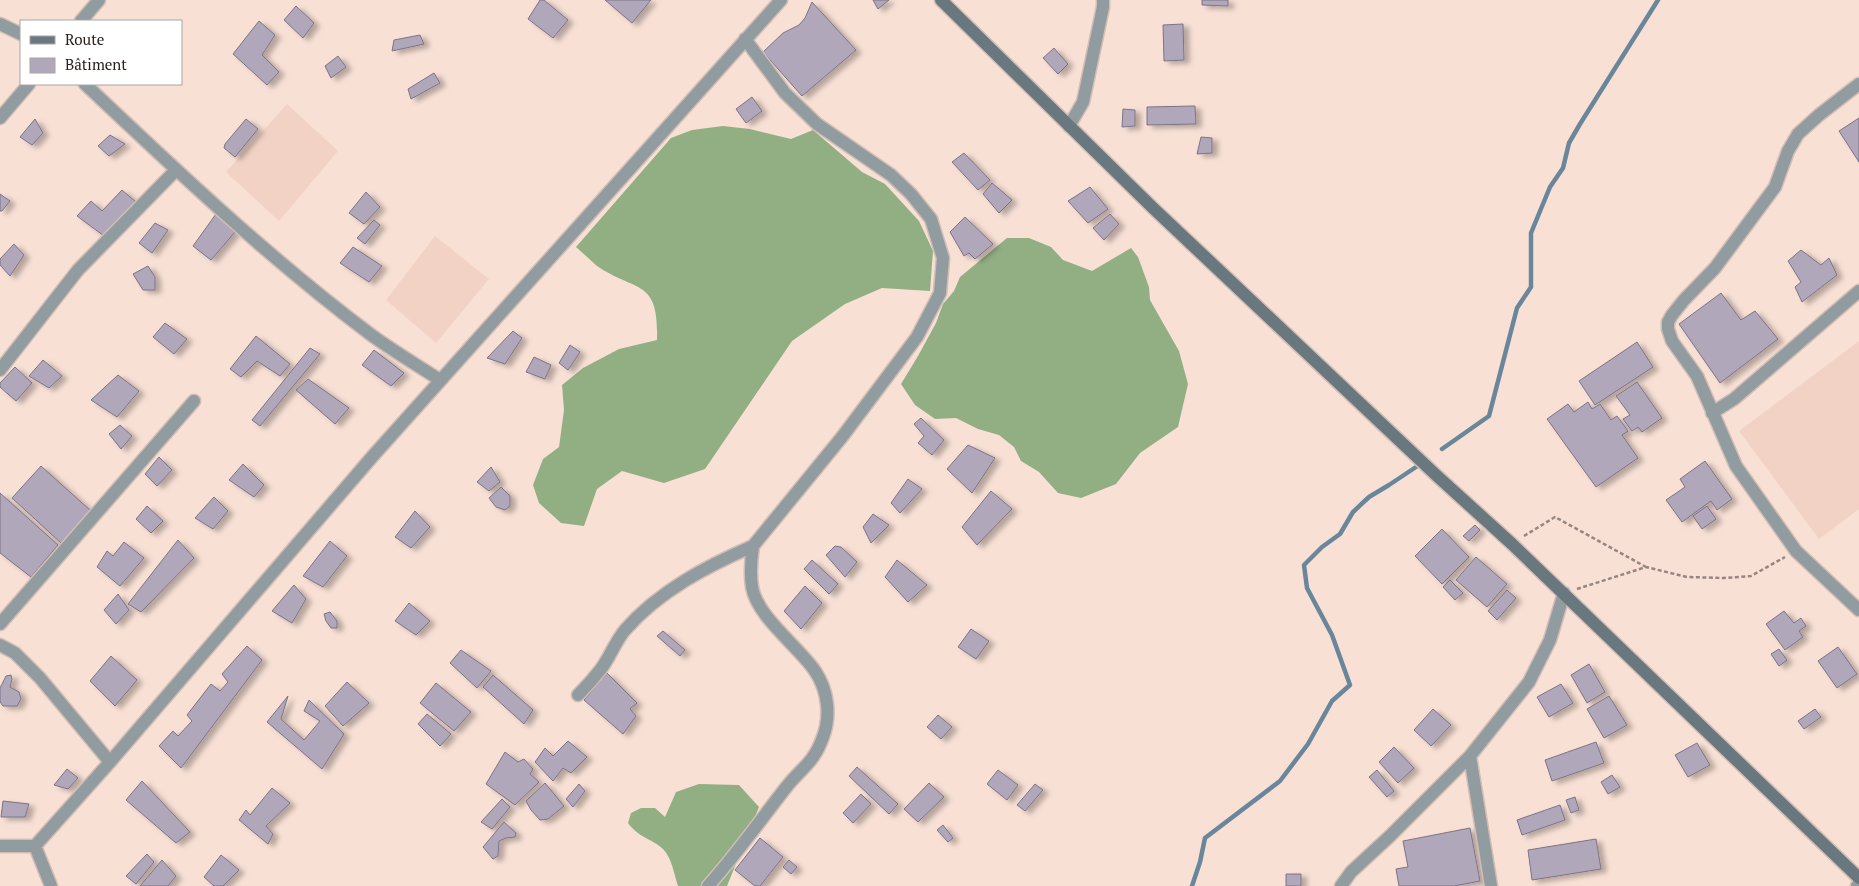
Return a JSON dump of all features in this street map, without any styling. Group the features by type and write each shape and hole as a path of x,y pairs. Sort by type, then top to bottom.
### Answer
{"main road":[{"path":"941,0 1068,126 1436,475 1564,593 1859,878"}],"street":[{"path":"82,20 99,0"},
{"path":"0,846 35,846 110,762 272,572 440,380 781,0"},
{"path":"1068,126 1083,102 1103,0"},
{"path":"0,24 20,34"},
{"path":"578,695 602,668 625,631 645,611 680,584 712,564 753,546 842,437 917,337 940,292 943,258 931,219 911,194 890,175 817,124 785,93 745,39"},
{"path":"1859,84 1798,134 1788,151 1780,175 1771,192 1715,268 1684,300 1668,322 1672,341 1697,376 1736,466 1796,551 1859,610"},
{"path":"0,118 28,85"},
{"path":"86,85 176,170 264,249 371,334 440,380"},
{"path":"0,370 78,270 176,170"},
{"path":"1712,414 1734,399 1859,291"},
{"path":"0,624 194,401"},
{"path":"708,886 748,839 789,784 814,759 824,735 828,713 826,695 816,672 765,614 752,589 751,563 753,546"},
{"path":"1341,886 1352,872 1470,756 1529,682 1538,668 1550,640 1564,593"},
{"path":"0,645 15,653 40,678 110,762"},
{"path":"1470,756 1491,886"},
{"path":"35,846 51,886"}],"path":[{"path":"1512,544 1555,517 1646,567 1687,577 1724,578 1751,576 1796,551"},
{"path":"1564,593 1646,567"}],"shaded area":[{"path":"287,104 338,151 279,221 226,172"},
{"path":"435,236 489,279 436,343 386,300"},
{"path":"1859,341 1859,509 1819,539 1739,431"}],"green space":[{"path":"723,126 750,129 791,139 813,130 862,172 885,184 919,221 933,251 930,291 882,288 845,304 792,341 705,469 664,483 622,471 597,489 584,526 561,523 539,503 533,485 543,459 559,447 564,410 562,385 583,368 619,349 657,340 657,320 654,306 649,296 643,290 597,266 576,247 671,138 692,130"},
{"path":"1007,238 1029,238 1051,247 1063,260 1092,271 1131,248 1138,257 1149,287 1150,300 1179,351 1188,384 1178,427 1140,453 1116,484 1081,498 1058,493 1039,472 1021,461 1014,447 999,435 978,429 956,418 935,419 915,405 901,384 936,323 943,304 954,291 960,277"},
{"path":"699,784 739,785 759,807 727,886 678,886 671,861 663,849 636,832 628,823 631,813 641,808 655,808 665,817 676,792"}],"building":[{"path":"540,0 544,0 568,20 553,38 528,19"},
{"path":"605,0 651,0 632,23"},
{"path":"873,0 889,0 878,9"},
{"path":"1202,0 1228,0 1228,6 1202,5"},
{"path":"812,2 856,50 802,96 763,52 783,33 799,25 805,18"},
{"path":"296,6 314,23 303,38 284,20"},
{"path":"259,21 275,35 262,55 279,72 267,85 233,54"},
{"path":"1183,24 1184,60 1164,61 1163,25"},
{"path":"420,35 424,44 392,51 394,40"},
{"path":"1054,48 1068,64 1058,74 1043,58"},
{"path":"338,56 346,67 331,78 325,66"},
{"path":"434,73 440,83 411,99 408,89"},
{"path":"752,97 762,111 746,123 736,109"},
{"path":"1195,106 1196,124 1147,125 1147,107"},
{"path":"1123,109 1135,110 1135,126 1122,127"},
{"path":"1859,118 1859,162 1839,131"},
{"path":"35,119 43,133 32,145 20,137"},
{"path":"246,119 258,129 235,157 224,148 225,144"},
{"path":"110,135 125,144 109,156 98,146"},
{"path":"1201,137 1212,138 1212,153 1197,154"},
{"path":"964,153 990,180 978,190 952,162"},
{"path":"992,183 1012,200 999,213 983,194"},
{"path":"1090,187 1108,209 1088,223 1068,201"},
{"path":"122,190 136,202 104,236 77,216 91,201 102,211"},
{"path":"366,192 380,207 364,224 349,213"},
{"path":"0,194 10,201 2,211 0,211"},
{"path":"216,214 235,232 211,260 193,246"},
{"path":"1110,214 1119,224 1104,240 1093,228"},
{"path":"965,217 993,244 975,259 969,253 964,256 950,232"},
{"path":"374,220 380,225 365,244 357,238"},
{"path":"155,223 168,230 152,253 139,243"},
{"path":"14,244 24,255 10,276 0,265 0,259"},
{"path":"353,247 382,266 369,282 340,263"},
{"path":"1801,250 1821,265 1829,258 1837,275 1802,302 1795,287 1801,282 1788,261"},
{"path":"148,266 155,277 155,290 143,290 133,274"},
{"path":"1721,293 1741,320 1755,311 1778,339 1720,383 1679,324"},
{"path":"165,323 187,339 174,354 153,337"},
{"path":"513,331 522,338 505,364 487,358"},
{"path":"256,336 290,364 280,376 257,361 241,377 230,369"},
{"path":"1637,342 1653,367 1595,405 1579,381"},
{"path":"570,345 580,352 568,370 559,363"},
{"path":"310,348 320,354 260,426 252,420"},
{"path":"374,350 404,373 391,386 362,365"},
{"path":"534,357 551,365 545,379 526,372"},
{"path":"43,360 62,376 49,388 29,376"},
{"path":"15,367 32,383 16,401 0,387 0,383"},
{"path":"118,375 139,391 117,417 91,400"},
{"path":"308,379 349,408 335,424 296,390"},
{"path":"1637,382 1662,418 1642,432 1638,427 1632,431 1623,419 1630,415 1616,396"},
{"path":"1588,402 1592,409 1600,404 1611,420 1617,416 1628,431 1622,435 1638,458 1596,487 1547,419 1568,404 1574,412"},
{"path":"921,418 944,440 932,455 918,443 924,436 914,424"},
{"path":"120,425 132,436 121,449 109,434"},
{"path":"968,445 995,458 972,493 947,469"},
{"path":"159,457 172,470 157,486 145,474"},
{"path":"1705,461 1732,499 1717,510 1711,501 1682,522 1666,500 1685,487 1680,479"},
{"path":"243,464 264,485 254,497 229,480"},
{"path":"41,466 91,511 62,544 12,498"},
{"path":"491,467 500,482 489,491 477,482"},
{"path":"908,479 922,489 900,513 891,503"},
{"path":"501,487 510,496 510,506 505,510 496,507 489,498"},
{"path":"991,491 1012,509 977,545 962,527"},
{"path":"0,493 58,545 31,577 0,553"},
{"path":"214,497 228,511 213,529 195,518"},
{"path":"147,506 163,521 151,533 136,519"},
{"path":"1707,506 1716,519 1702,529 1693,516"},
{"path":"415,511 430,527 411,548 395,537"},
{"path":"873,514 889,525 871,543 863,527"},
{"path":"1475,525 1480,530 1469,541 1463,536"},
{"path":"1442,529 1469,557 1442,584 1415,556"},
{"path":"178,540 194,558 141,612 128,604"},
{"path":"330,541 347,556 323,587 303,576"},
{"path":"124,542 144,558 120,586 97,567 107,551 113,556"},
{"path":"835,546 841,547 857,562 845,577 826,555"},
{"path":"1476,557 1507,584 1487,607 1456,580"},
{"path":"812,560 838,584 829,594 804,569"},
{"path":"897,560 927,585 908,602 885,577"},
{"path":"1450,580 1463,593 1455,600 1443,587"},
{"path":"294,585 306,599 292,623 272,611"},
{"path":"805,586 822,603 801,629 784,611"},
{"path":"1507,590 1516,598 1497,620 1488,611"},
{"path":"118,594 129,610 116,624 104,610"},
{"path":"409,603 430,621 416,635 395,621"},
{"path":"1784,611 1794,623 1801,618 1806,626 1799,631 1803,637 1785,650 1766,624"},
{"path":"330,612 337,621 337,628 331,628 326,621 324,614"},
{"path":"971,629 989,641 976,659 958,647"},
{"path":"663,631 685,650 680,656 657,636"},
{"path":"247,646 262,660 181,768 159,746 173,731 178,736 192,721 187,715 211,684 220,691 228,682 222,674"},
{"path":"1838,647 1857,674 1837,688 1818,661"},
{"path":"1779,649 1787,660 1779,666 1771,654"},
{"path":"461,650 491,671 477,688 450,663"},
{"path":"111,656 137,680 115,706 90,681"},
{"path":"1589,664 1605,692 1587,703 1571,675"},
{"path":"607,673 637,703 630,709 636,716 623,734 584,700"},
{"path":"11,675 10,687 19,692 21,699 17,706 3,706 0,702 0,688 6,676"},
{"path":"493,675 533,710 524,724 483,687"},
{"path":"347,682 369,703 343,726 325,706"},
{"path":"436,683 471,712 454,731 420,703"},
{"path":"1561,684 1573,703 1549,717 1537,697"},
{"path":"288,696 281,719 304,740 320,721 304,711 309,700 344,734 322,769 267,722"},
{"path":"1609,696 1627,725 1604,738 1587,709"},
{"path":"1433,709 1451,725 1431,746 1414,730"},
{"path":"1815,709 1821,717 1804,729 1798,721"},
{"path":"427,714 451,734 440,746 418,724"},
{"path":"938,715 952,727 941,739 927,727"},
{"path":"568,741 587,757 571,773 563,768 553,781 535,762 545,748 553,756"},
{"path":"1596,742 1604,763 1552,781 1545,760"},
{"path":"1697,743 1710,765 1688,777 1675,755"},
{"path":"1394,747 1414,768 1398,783 1379,762"},
{"path":"505,752 518,762 524,759 533,769 530,774 539,782 515,805 486,784"},
{"path":"857,767 898,804 889,814 849,776"},
{"path":"67,769 78,778 68,789 54,785"},
{"path":"998,770 1018,785 1007,800 987,784"},
{"path":"1377,770 1394,791 1387,797 1369,777"},
{"path":"1612,775 1620,787 1608,794 1601,782"},
{"path":"142,781 190,832 176,843 126,800"},
{"path":"545,783 564,806 548,819 540,820 526,801"},
{"path":"929,783 944,797 918,822 904,809"},
{"path":"579,784 585,791 573,807 566,799"},
{"path":"1035,784 1043,790 1025,811 1017,805"},
{"path":"272,788 290,803 266,826 273,834 268,844 239,820 246,810 250,815"},
{"path":"861,794 871,804 853,823 843,813"},
{"path":"1575,797 1579,810 1571,813 1566,800"},
{"path":"502,799 510,807 492,829 481,822"},
{"path":"3,801 29,804 25,817 1,817"},
{"path":"1560,805 1565,820 1522,835 1517,820"},
{"path":"504,822 516,833 515,837 499,841 498,856 493,859 483,847"},
{"path":"943,825 953,838 948,842 937,830"},
{"path":"1470,828 1480,881 1454,886 1399,886 1396,869 1408,867 1403,841"},
{"path":"760,838 783,857 760,886 755,886 735,870"},
{"path":"1596,839 1601,869 1532,880 1528,850"},
{"path":"147,854 154,862 136,884 126,876"},
{"path":"221,855 239,870 223,886 214,886 204,877"},
{"path":"162,860 176,876 168,886 140,886"},
{"path":"789,860 797,867 791,874 783,867"},
{"path":"1286,874 1301,874 1301,886 1286,886"}],"waterway":[{"path":"1442,449 1489,416 1517,308 1531,287 1531,233 1550,187 1563,168 1569,143 1658,0"},
{"path":"1192,886 1205,838 1280,781 1308,744 1332,701 1350,685 1332,635 1307,588 1304,565 1322,547 1340,534 1353,512 1369,497 1419,465"}]}
